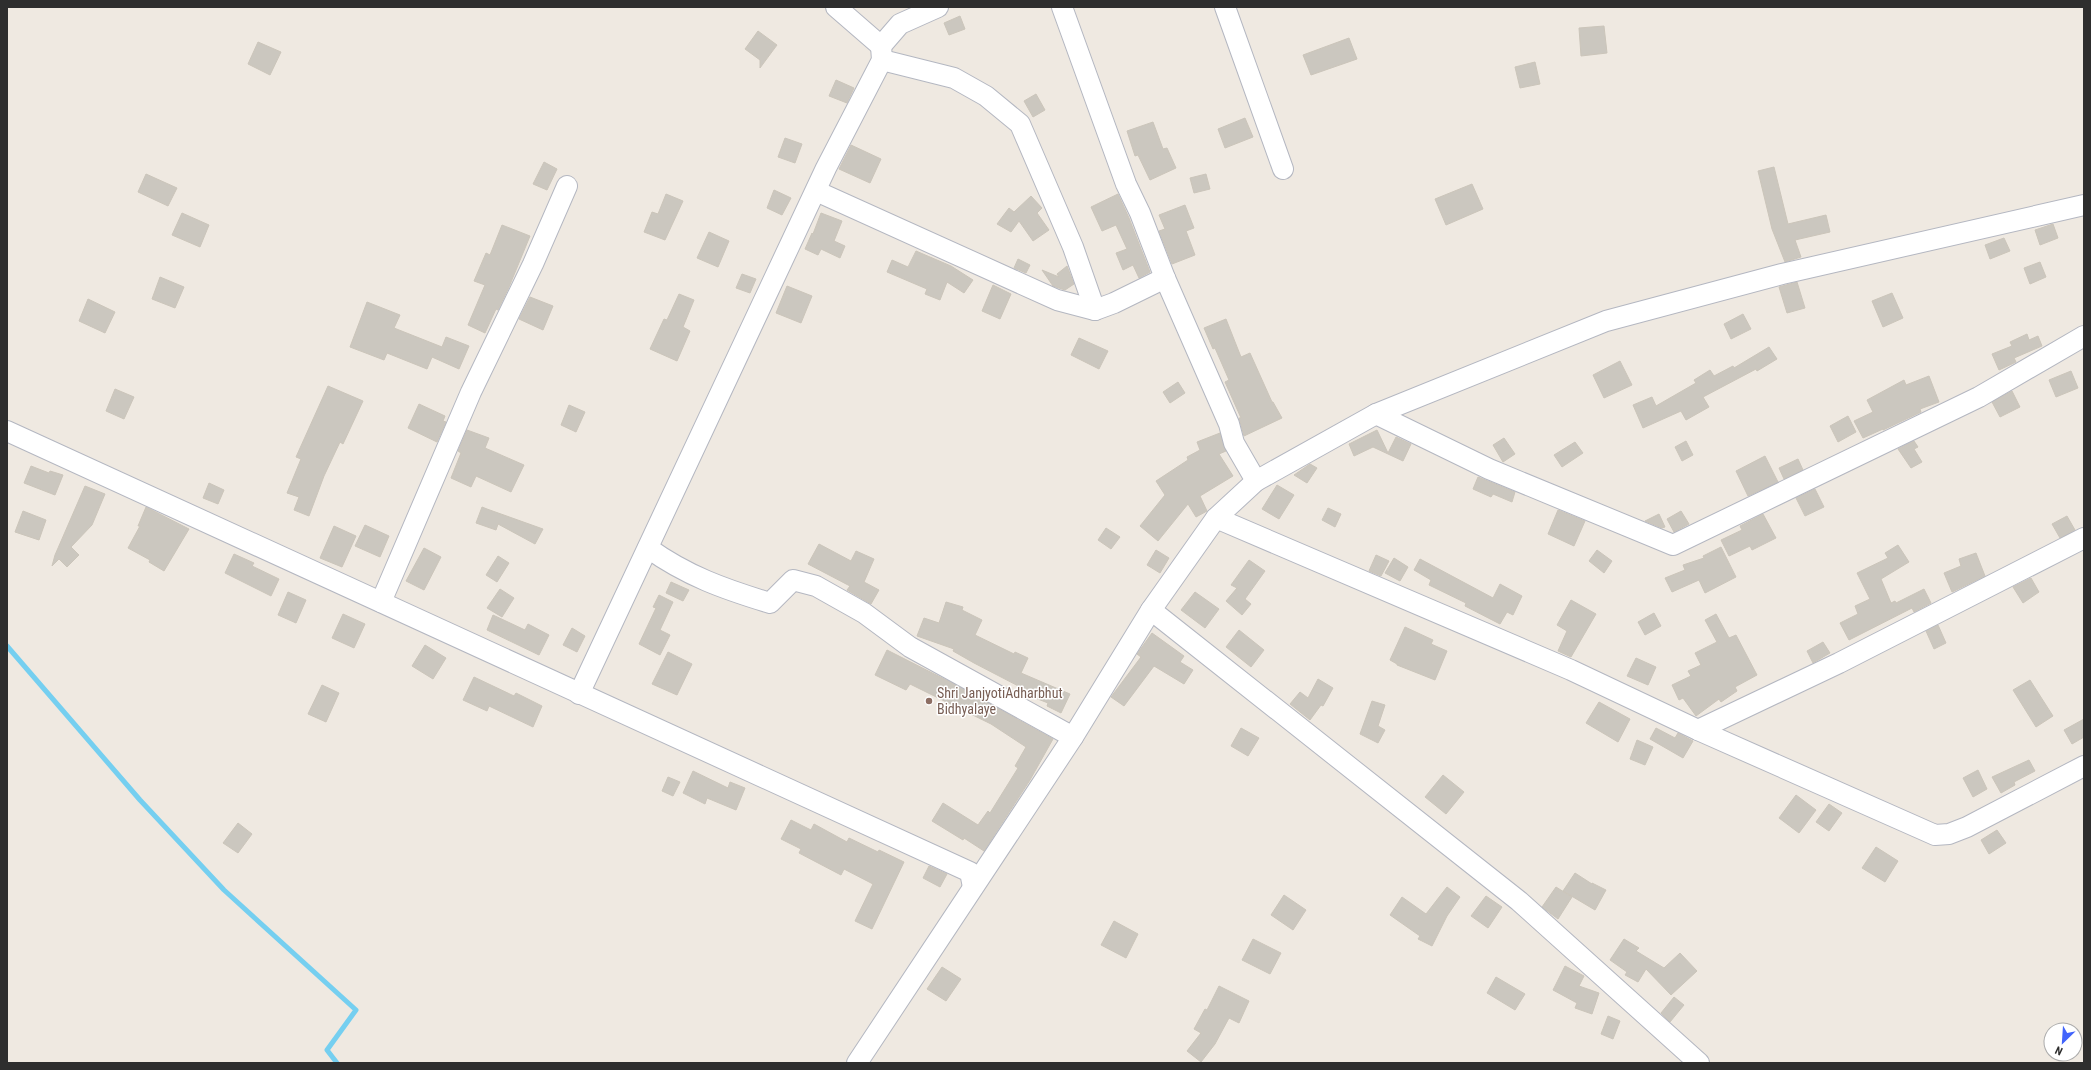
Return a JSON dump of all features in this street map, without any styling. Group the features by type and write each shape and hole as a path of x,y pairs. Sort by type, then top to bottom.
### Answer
{"street":[{"path":"836,7 881,53 954,78 986,96 1020,124 1073,247 1095,310"},
{"path":"579,694 881,53 900,24 938,7"},
{"path":"1062,7 1126,184 1140,213 1165,278 1229,424 1234,443 1256,481"},
{"path":"1225,7 1283,169"},
{"path":"381,602 468,400 533,264 567,186"},
{"path":"816,191 1057,300 1095,310 1165,278"},
{"path":"857,1063 1073,737 1151,610 1216,518 1256,481 1376,414 1606,321 1782,274 2084,205"},
{"path":"1376,414 1489,469 1638,529 1673,545 1979,397 2084,336"},
{"path":"7,431 970,872 973,887"},
{"path":"1216,518 1571,670 1698,730 1935,835 1949,834 1966,827 2084,766"},
{"path":"1698,730 1839,663 2084,538"},
{"path":"648,548 666,561 717,586 770,603 793,580 816,586 864,613 910,647 1073,737"},
{"path":"1151,610 1519,901 1699,1063"}],"building":[{"path":"960,16 965,29 949,35 944,23"},
{"path":"1604,26 1607,53 1581,56 1579,28"},
{"path":"758,31 777,45 760,68 760,60 745,49"},
{"path":"1349,38 1357,59 1311,75 1303,55"},
{"path":"258,42 281,52 270,75 248,64"},
{"path":"1535,62 1540,84 1520,88 1515,67"},
{"path":"836,80 854,88 847,103 829,96"},
{"path":"1036,94 1045,110 1033,117 1024,101"},
{"path":"1245,118 1253,137 1225,148 1218,129"},
{"path":"1153,122 1163,149 1167,148 1176,168 1150,180 1138,155 1135,156 1127,131"},
{"path":"785,138 802,144 795,163 778,157"},
{"path":"851,145 881,159 870,183 839,169"},
{"path":"544,162 557,169 547,190 533,184"},
{"path":"1774,167 1788,224 1826,215 1830,232 1795,240 1801,257 1785,262 1772,229 1758,171"},
{"path":"146,174 177,188 168,206 138,192"},
{"path":"1206,174 1210,189 1194,193 1190,178"},
{"path":"1472,184 1483,209 1446,225 1435,199"},
{"path":"774,190 791,198 782,215 767,208"},
{"path":"666,194 683,201 665,240 644,232 652,212 658,214"},
{"path":"1118,194 1150,272 1139,278 1133,265 1123,270 1116,253 1127,249 1116,225 1102,231 1091,207"},
{"path":"1031,196 1042,208 1037,213 1049,230 1033,241 1019,221 1011,232 997,224 1009,208 1014,212"},
{"path":"1185,205 1194,228 1186,231 1195,255 1172,264 1159,231 1165,229 1159,215"},
{"path":"182,213 209,225 200,247 172,235"},
{"path":"821,213 842,221 834,241 845,246 840,258 821,249 818,255 805,249 812,233 813,234"},
{"path":"2053,224 2058,238 2040,245 2035,230"},
{"path":"502,225 530,236 509,287 498,310 496,309 485,333 468,325 485,285 474,281 486,253 490,255"},
{"path":"709,232 729,241 718,267 697,258"},
{"path":"2004,238 2010,251 1990,259 1985,245"},
{"path":"916,251 951,266 973,280 964,293 947,282 940,300 925,294 927,289 887,272 892,260 908,267"},
{"path":"1018,259 1030,265 1026,273 1014,268"},
{"path":"2040,262 2046,277 2030,284 2024,268"},
{"path":"1067,266 1074,284 1065,290 1053,286 1042,270 1059,277 1057,274"},
{"path":"742,274 756,279 750,293 736,288"},
{"path":"160,277 184,287 175,308 152,299"},
{"path":"1797,282 1805,308 1787,313 1779,287"},
{"path":"993,285 1011,294 1000,319 982,311"},
{"path":"787,286 812,296 801,323 776,313"},
{"path":"1892,293 1903,318 1883,327 1872,301"},
{"path":"679,294 694,300 683,327 690,331 677,361 650,349 664,319 667,320"},
{"path":"530,297 553,306 543,330 519,319"},
{"path":"88,299 115,312 105,333 79,321"},
{"path":"367,302 400,315 394,328 442,347 446,337 469,346 459,369 432,357 427,369 387,353 384,360 350,347"},
{"path":"1743,314 1751,329 1731,339 1724,324"},
{"path":"1226,319 1241,357 1250,353 1272,402 1282,418 1244,436 1239,418 1241,418 1225,382 1229,380 1215,348 1213,349 1204,328"},
{"path":"2027,334 2029,340 2038,336 2042,346 2014,358 2016,362 1999,370 1992,354 2012,346 2010,342"},
{"path":"1079,338 1108,351 1099,369 1071,355"},
{"path":"1769,347 1777,359 1757,371 1756,369 1703,397 1709,407 1686,420 1681,411 1643,428 1633,405 1652,397 1656,406 1696,383 1694,380 1710,370 1714,376 1733,366 1734,368"},
{"path":"1620,361 1632,385 1604,398 1593,375"},
{"path":"2071,371 2078,388 2056,397 2049,380"},
{"path":"1929,376 1939,402 1920,409 1921,412 1863,438 1854,421 1873,412 1867,400 1904,380 1906,385"},
{"path":"1178,382 1185,393 1170,403 1163,392"},
{"path":"328,386 363,401 343,444 340,442 324,476 309,516 294,510 299,497 287,493 301,459 296,457"},
{"path":"115,389 134,397 124,419 106,411"},
{"path":"2012,391 2020,407 2000,417 1992,402"},
{"path":"419,404 445,416 443,421 446,422 437,442 408,428"},
{"path":"569,405 585,412 576,432 561,425"},
{"path":"1848,416 1856,432 1838,442 1830,426"},
{"path":"467,430 489,438 485,448 524,465 511,492 476,476 471,487 451,478 461,453 458,451"},
{"path":"1377,430 1388,453 1396,437 1411,444 1403,461 1373,447 1354,456 1349,444"},
{"path":"1220,433 1226,451 1219,454 1233,476 1200,496 1207,511 1196,517 1188,504 1158,541 1140,526 1165,495 1156,481 1188,460 1187,457 1200,450 1197,442"},
{"path":"1504,438 1515,454 1503,462 1493,445"},
{"path":"1686,441 1693,455 1682,461 1675,447"},
{"path":"1914,441 1918,447 1914,449 1922,462 1911,468 1898,449"},
{"path":"1575,442 1583,453 1562,467 1554,455"},
{"path":"1765,456 1778,482 1748,496 1736,471"},
{"path":"1798,459 1803,470 1784,479 1779,468"},
{"path":"1310,464 1317,468 1307,483 1294,475"},
{"path":"31,466 49,473 50,471 63,475 55,495 24,483"},
{"path":"1478,477 1515,492 1512,502 1493,494 1491,497 1473,489"},
{"path":"209,483 224,490 218,504 203,498"},
{"path":"1277,485 1294,495 1279,519 1262,509"},
{"path":"85,486 105,494 92,525 71,547 79,555 67,567 59,559 52,566 55,555"},
{"path":"1815,489 1824,507 1805,516 1796,498"},
{"path":"146,507 189,529 164,571 149,562 150,560 128,548 140,526 138,526"},
{"path":"482,507 543,529 535,544 498,524 496,530 476,523"},
{"path":"1328,508 1341,514 1335,527 1322,520"},
{"path":"1558,510 1585,521 1574,546 1548,534"},
{"path":"23,511 46,520 39,540 15,532"},
{"path":"1681,511 1689,524 1674,532 1667,519"},
{"path":"1659,514 1665,527 1662,528 1645,521"},
{"path":"1763,514 1776,538 1752,550 1750,546 1729,556 1721,540 1742,530 1740,526"},
{"path":"2067,516 2075,530 2060,538 2052,524"},
{"path":"365,525 389,536 380,557 355,546"},
{"path":"334,526 356,536 342,567 320,558"},
{"path":"1106,528 1120,537 1111,549 1098,540"},
{"path":"819,544 851,561 856,551 874,559 864,582 879,590 871,604 847,590 850,586 808,564"},
{"path":"1898,545 1909,562 1881,579 1891,603 1895,601 1896,603 1924,589 1931,603 1914,612 1912,608 1849,640 1840,623 1858,614 1855,606 1870,599 1857,573 1888,558 1885,553"},
{"path":"1721,547 1736,577 1705,593 1699,580 1672,592 1665,578 1685,570 1683,565 1704,558 1703,556"},
{"path":"424,548 441,557 424,590 406,581"},
{"path":"1156,550 1169,558 1160,573 1147,565"},
{"path":"1597,550 1612,561 1604,573 1589,561"},
{"path":"1976,553 1985,576 1952,592 1944,573 1961,566 1959,559"},
{"path":"234,554 254,563 252,566 279,579 271,596 225,573"},
{"path":"1376,555 1389,561 1381,576 1369,571"},
{"path":"498,556 509,563 497,582 486,575"},
{"path":"1394,558 1408,567 1400,581 1385,573"},
{"path":"1420,559 1493,598 1500,584 1522,596 1513,615 1507,612 1500,624 1465,606 1466,603 1429,585 1431,580 1414,570"},
{"path":"1249,560 1265,571 1245,599 1251,604 1242,615 1226,601 1237,588 1231,585"},
{"path":"2031,578 2039,592 2023,603 2013,587"},
{"path":"671,582 689,590 683,601 666,593"},
{"path":"500,589 514,598 502,617 487,608"},
{"path":"288,592 306,600 296,623 278,615"},
{"path":"1195,592 1219,609 1205,628 1181,610"},
{"path":"659,595 673,602 660,630 670,635 660,655 639,644 656,608 653,607"},
{"path":"1571,600 1596,614 1571,657 1558,651 1567,631 1557,625"},
{"path":"946,602 963,607 962,610 982,620 975,635 1014,654 1015,652 1028,658 1021,673 1070,694 1061,713 1047,706 1048,703 1025,694 1026,690 953,651 954,649 917,636 924,618 939,623"},
{"path":"1654,613 1661,626 1645,635 1638,622"},
{"path":"343,614 365,624 354,648 332,638"},
{"path":"1716,614 1729,638 1736,635 1757,675 1735,687 1737,691 1721,702 1719,699 1696,716 1683,698 1679,700 1672,685 1691,676 1688,671 1701,665 1695,653 1717,642 1705,620"},
{"path":"493,615 525,630 528,624 549,635 539,655 487,630"},
{"path":"1938,625 1946,643 1934,649 1926,631"},
{"path":"1405,627 1433,640 1431,644 1447,651 1435,680 1397,665 1390,660"},
{"path":"572,628 585,636 577,652 563,645"},
{"path":"1239,630 1264,650 1251,667 1226,647"},
{"path":"1152,633 1184,656 1180,662 1193,670 1184,684 1154,666 1124,706 1111,697 1141,657 1137,654"},
{"path":"1823,642 1830,653 1813,663 1807,651"},
{"path":"425,645 446,658 433,679 412,666"},
{"path":"887,650 954,684 1053,739 1030,780 984,851 964,838 963,840 932,821 943,803 978,825 988,811 990,813 1018,768 1015,766 1026,747 991,724 910,684 906,690 875,675"},
{"path":"668,652 692,664 677,695 652,684"},
{"path":"1636,658 1656,667 1648,685 1627,676"},
{"path":"474,677 514,696 516,693 542,706 533,727 489,706 487,711 463,700"},
{"path":"1318,679 1333,688 1323,706 1321,705 1310,720 1290,704 1300,692 1308,698"},
{"path":"2030,680 2053,716 2036,727 2013,690"},
{"path":"322,685 339,693 326,722 308,714"},
{"path":"1372,701 1385,705 1378,726 1385,730 1378,743 1360,734"},
{"path":"1599,702 1630,719 1618,742 1586,723"},
{"path":"2084,719 2084,737 2072,744 2064,730"},
{"path":"1241,728 1259,738 1248,756 1231,746"},
{"path":"1656,728 1675,738 1678,733 1693,741 1683,758 1650,739"},
{"path":"1637,740 1653,747 1645,765 1630,759"},
{"path":"2029,760 2035,771 2014,782 2015,785 2001,793 1992,777"},
{"path":"1978,770 1987,789 1973,797 1963,778"},
{"path":"693,771 728,788 730,782 745,788 736,810 707,798 705,804 683,793"},
{"path":"1443,775 1464,792 1446,814 1425,797"},
{"path":"668,777 680,782 673,796 662,791"},
{"path":"1796,795 1816,810 1799,833 1779,818"},
{"path":"1829,804 1842,813 1829,831 1816,822"},
{"path":"791,820 811,830 814,824 847,842 849,838 878,852 879,850 904,862 872,929 855,921 873,884 844,869 841,875 799,853 801,849 781,839"},
{"path":"238,823 252,834 238,853 223,843"},
{"path":"1997,830 2006,843 1989,854 1981,840"},
{"path":"1876,847 1898,861 1885,882 1862,868"},
{"path":"929,866 947,874 940,887 923,878"},
{"path":"1575,873 1592,884 1606,890 1595,910 1563,891"},
{"path":"1447,887 1460,897 1447,916 1432,946 1418,939 1420,936 1390,915 1402,897 1426,914"},
{"path":"1556,887 1572,897 1558,919 1542,907"},
{"path":"1284,895 1306,910 1293,930 1271,915"},
{"path":"1486,896 1502,907 1488,928 1471,916"},
{"path":"1114,921 1138,934 1126,958 1101,945"},
{"path":"1253,939 1281,953 1270,974 1242,960"},
{"path":"1624,939 1639,948 1636,951 1664,968 1680,953 1697,971 1671,995 1646,969 1638,982 1625,975 1627,972 1610,960"},
{"path":"1565,966 1584,976 1579,986 1599,993 1592,1014 1575,1008 1577,1003 1553,990"},
{"path":"942,967 961,979 946,1001 927,989"},
{"path":"1496,977 1525,994 1515,1010 1487,993"},
{"path":"1219,986 1249,1001 1239,1023 1229,1018 1215,1044 1201,1062 1187,1051 1201,1033 1194,1029 1205,1009 1207,1010"},
{"path":"1674,997 1684,1005 1670,1022 1661,1013"},
{"path":"1608,1016 1620,1021 1613,1039 1601,1034"}],"waterway":[{"path":"7,646 140,800 224,890 356,1010 327,1050 337,1063"}],"place":[{"name":"Shri JanjyotiAdharbhut Bidhyalaye","path":"929,701"}]}
